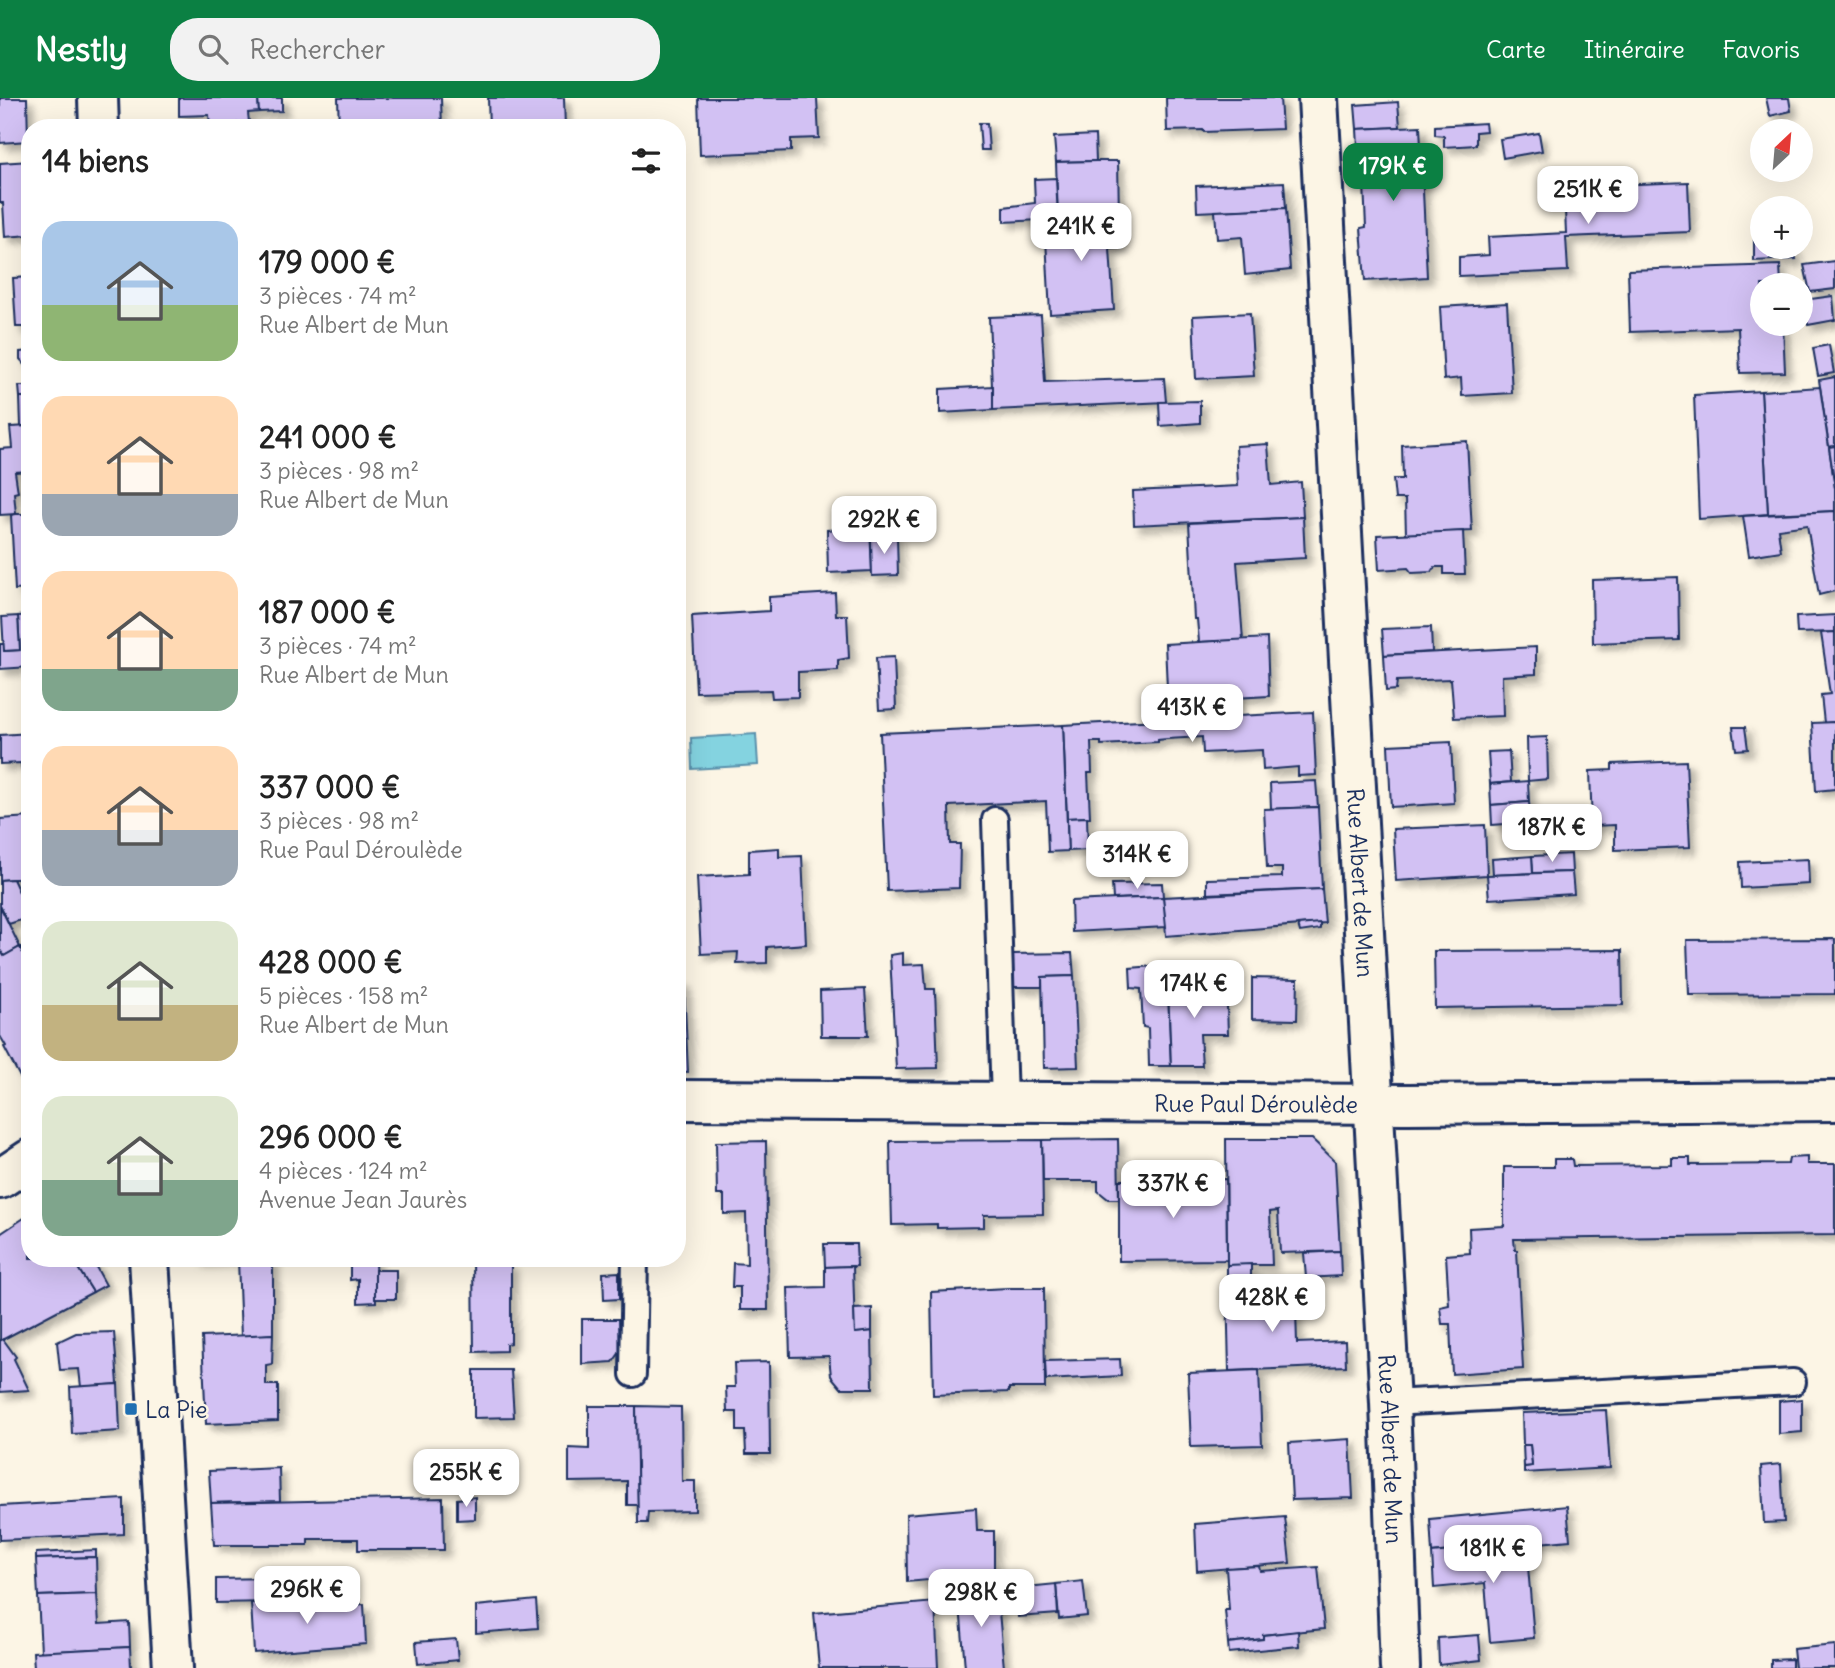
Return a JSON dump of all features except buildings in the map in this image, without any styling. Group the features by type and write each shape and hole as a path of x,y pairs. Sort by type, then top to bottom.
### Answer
{"street":[{"path":"98,98 99,119"},
{"name":"Rue Albert de Mun","path":"1318,98 1390,1403 1399,1668"},
{"name":"Rue Paul Déroulède","path":"686,1100 1372,1104 1835,1101"},
{"path":"0,1179 21,1165"},
{"path":"150,1267 173,1668"}],"lane":[{"path":"995,820 1004,1101"},
{"path":"633,1374 635,1267"},
{"path":"1390,1403 1793,1382"}],"water":[{"path":"756,734 758,765 692,769 691,738"}],"place":[{"name":"La Pie","path":"131,1409"}]}
